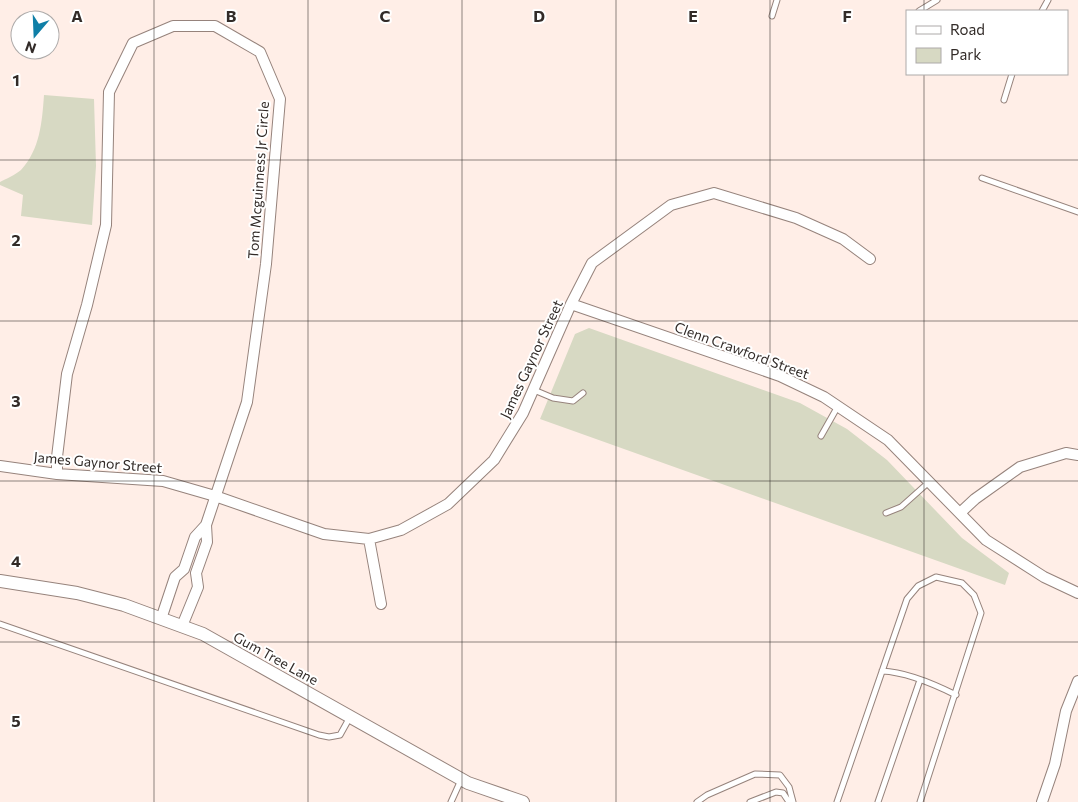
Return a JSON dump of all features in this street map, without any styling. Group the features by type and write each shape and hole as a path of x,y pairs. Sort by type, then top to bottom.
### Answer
{"street":[{"name":"Tom Mcguinness Jr Circle","path":"57,474 57,456 67,374 87,305 106,225 109,92 133,43 173,26 215,26 260,52 280,99 266,264 248,402 206,525 207,542 196,573 198,586 182,626"},
{"name":"James Gaynor Street","path":"0,466 57,474 163,480 324,534 369,539 401,530 448,504 494,460 523,413 571,304 592,263 671,205 714,193 796,218 844,239 870,260"},
{"name":"Clenn Crawford Street","path":"571,304 780,376 824,396 888,440 986,540 1044,577 1078,593"},
{"path":"960,513 975,499 1020,467 1066,453 1078,455"},
{"name":"Tom Mcguinness Jr Circle","path":"161,618 175,578 184,569 195,537 206,525"},
{"path":"369,539 381,604"},
{"name":"Gum Tree Lane","path":"0,582 77,593 124,605 203,634 462,779 523,802"},
{"path":"1042,802 1055,764 1066,711 1078,681"}],"lane":[{"path":"772,16 777,0"},
{"path":"921,10 937,0"},
{"path":"1004,100 1012,75"},
{"path":"982,178 1078,212"},
{"path":"534,390 553,398 573,400 583,393"},
{"path":"821,436 838,406"},
{"path":"886,513 901,507 930,482"},
{"path":"184,569 196,573"},
{"path":"837,802 907,599 918,586 936,577 962,583 974,595 982,613 920,802"},
{"path":"0,624 319,735 329,737 340,736 350,717"},
{"path":"882,671 920,680 956,695"},
{"path":"878,802 920,680"},
{"path":"698,802 707,795 755,774 780,775 789,787 793,802"},
{"path":"451,802 462,779"},
{"path":"750,802 776,792 783,793 789,802"}],"green space":[{"path":"44,95 94,99 96,166 92,225 21,216 23,195 0,185 0,182 21,170 32,153 39,135"},
{"path":"589,328 800,403 847,429 887,460 962,538 1009,573 1005,585 540,419 575,334"}]}
